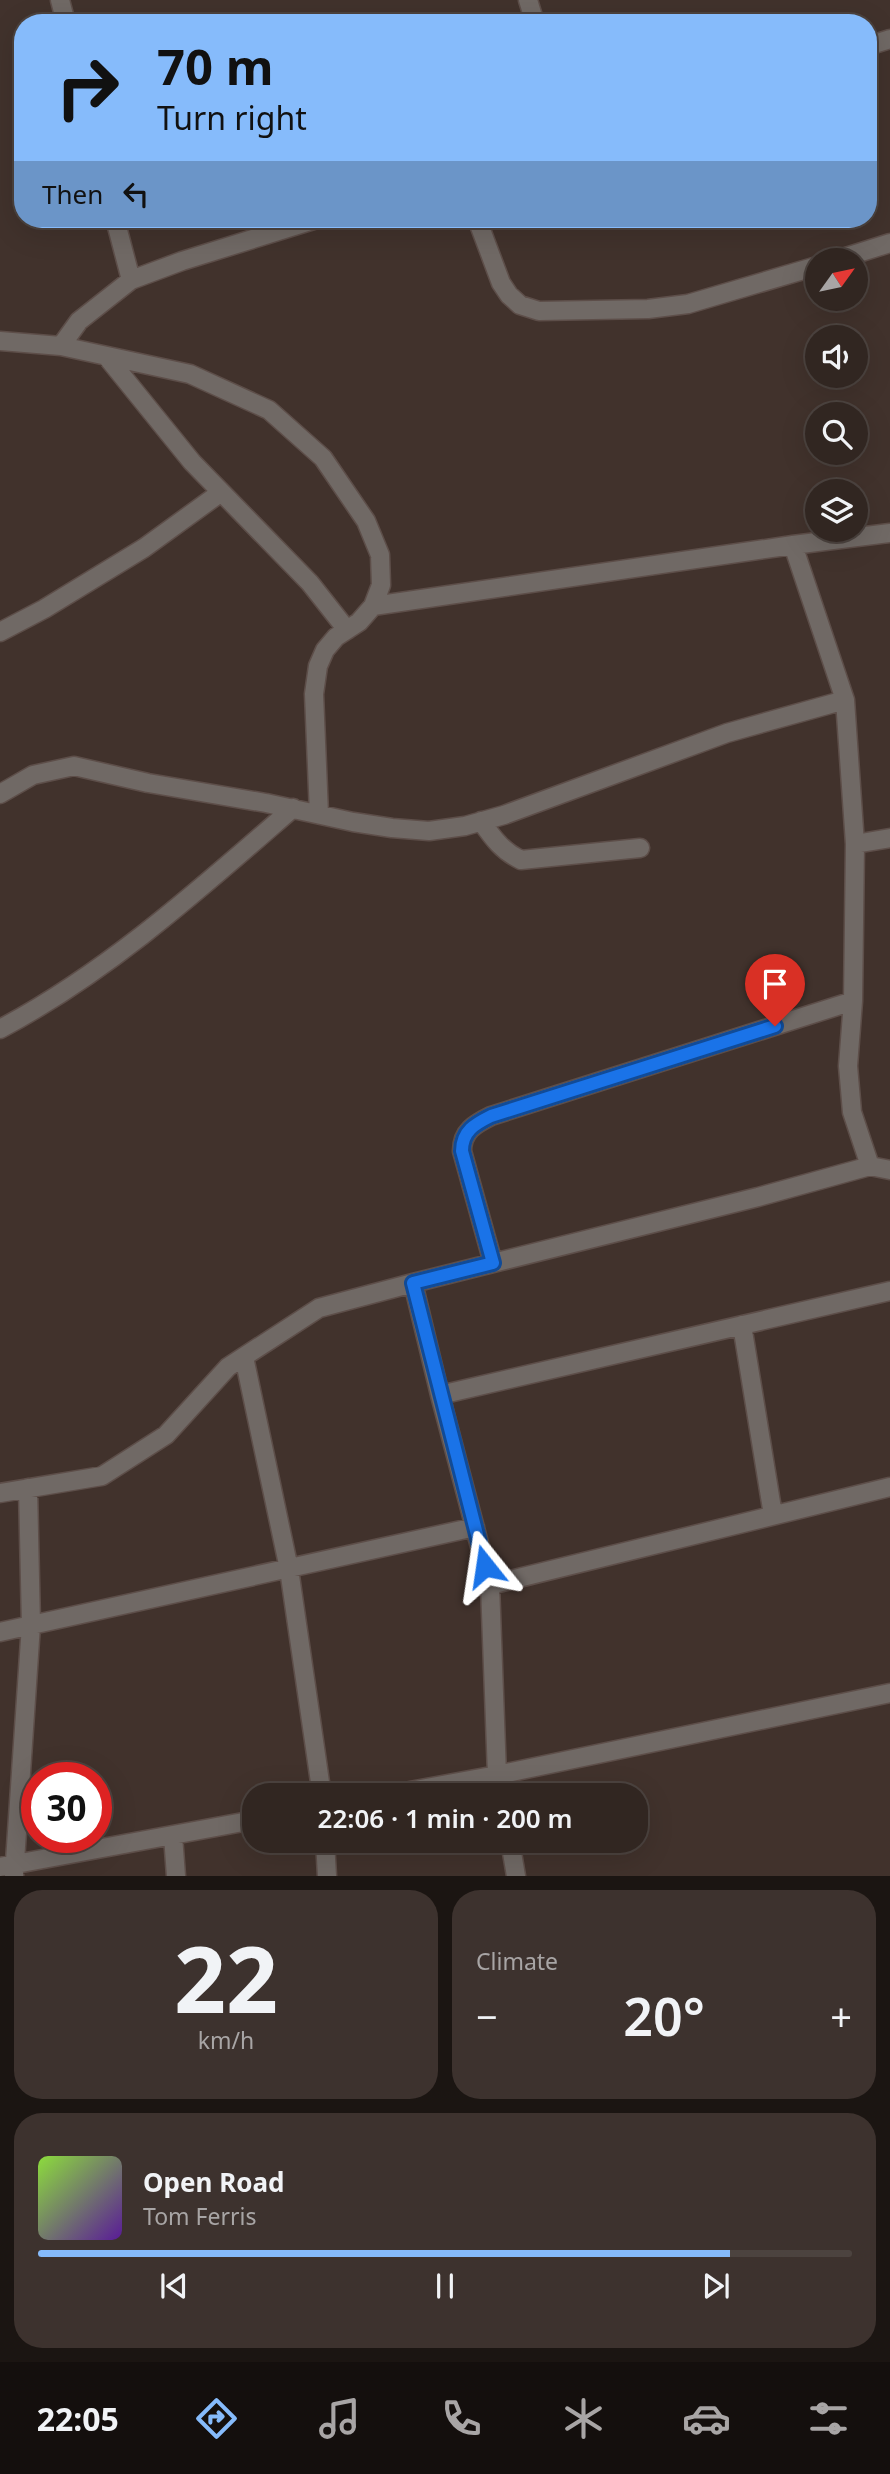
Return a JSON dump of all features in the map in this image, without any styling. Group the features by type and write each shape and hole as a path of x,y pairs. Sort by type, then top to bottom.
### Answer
{"street":[{"path":"117,228 131,280"},
{"path":"61,346 79,321 131,280 288,228"},
{"path":"480,228 501,283 509,295 520,304 539,311 648,309 688,304 805,270"},
{"path":"868,250 890,243"},
{"path":"0,341 61,346 190,374 270,410 323,458 366,522 380,555 381,584 373,606 359,622 325,650 318,666 314,694 319,814"},
{"path":"107,357 176,442 220,492 310,583 347,630"},
{"path":"0,632 44,609 144,548 220,492"},
{"path":"373,606 890,533"},
{"path":"793,545 845,700 855,844 853,1001 848,1066 852,1112 870,1166"},
{"path":"0,794 33,775 74,766 148,783 392,828 429,831 481,821 727,733 845,700"},
{"path":"0,1029 42,1007 124,948 202,888 293,808"},
{"path":"481,821 498,845 521,860 640,848"},
{"path":"855,844 890,838"},
{"path":"493,1263 462,1151 467,1130 478,1122 504,1112 853,1001"},
{"path":"0,1493 102,1476 166,1435 228,1367 320,1308 870,1166 890,1171"},
{"path":"413,1283 490,1585 499,1783"},
{"path":"440,1395 890,1291"},
{"path":"742,1325 773,1516"},
{"path":"244,1357 289,1569 320,1783"},
{"path":"490,1585 890,1487"},
{"path":"28,1488 31,1625 9,1869 242,1822"},
{"path":"0,1632 475,1528"},
{"path":"454,1783 890,1693"},
{"path":"173,1836 176,1875"},
{"path":"326,1853 327,1875"},
{"path":"512,1853 516,1875"}],"route":[{"path":"485,1566 413,1283 493,1263 462,1151 467,1130 491,1116 775,1026"}]}
